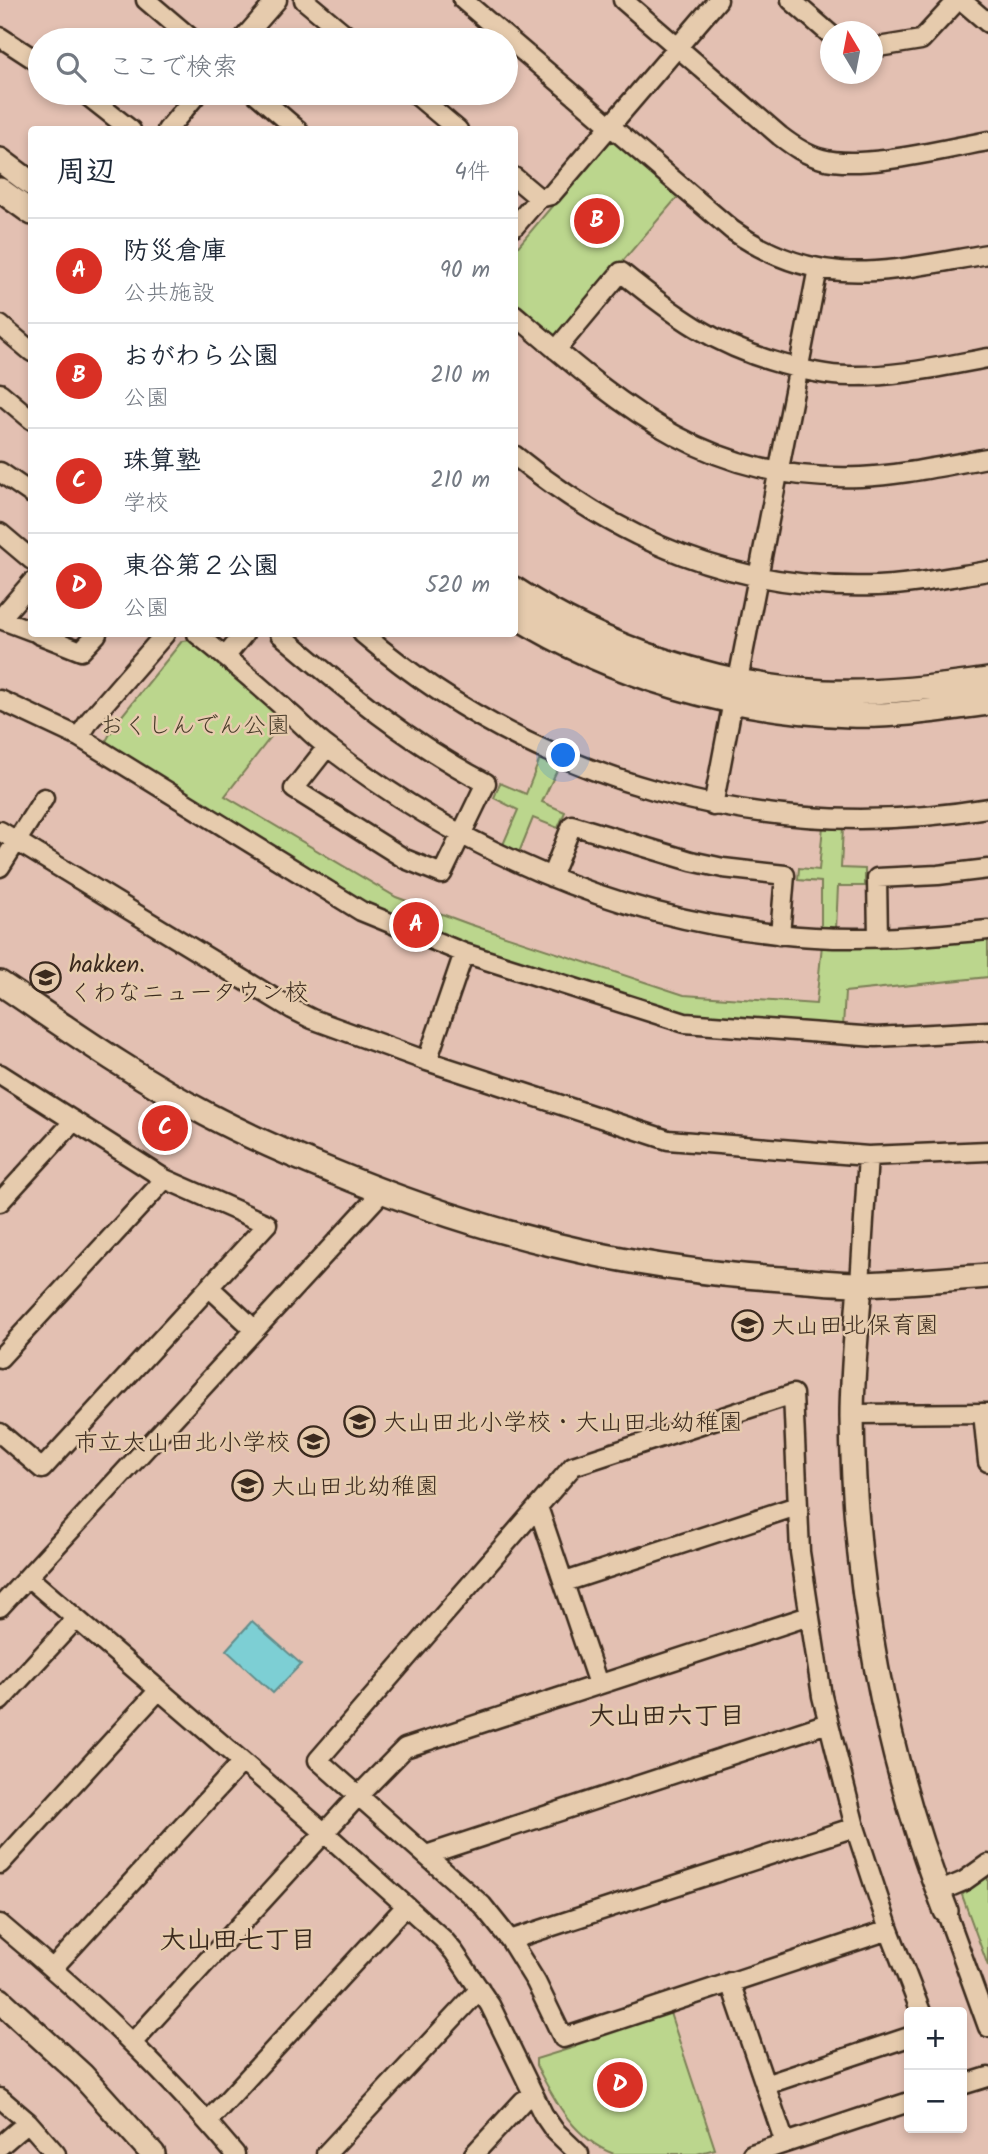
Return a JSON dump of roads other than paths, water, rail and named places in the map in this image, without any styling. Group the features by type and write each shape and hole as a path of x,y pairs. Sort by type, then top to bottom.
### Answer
{"street":[{"path":"146,0 179,28"},
{"path":"252,28 277,0"},
{"path":"304,0 338,28"},
{"path":"463,0 496,28"},
{"path":"623,0 780,136 807,154 850,164 988,141"},
{"path":"518,222 539,198 551,195 718,0"},
{"path":"791,0 820,25"},
{"path":"883,46 921,40 959,0 988,23"},
{"path":"0,37 28,54"},
{"path":"518,47 749,241 790,261 855,273 988,254"},
{"path":"99,105 126,126"},
{"path":"170,126 188,105"},
{"path":"269,105 293,126"},
{"path":"428,105 453,126"},
{"path":"0,160 28,181"},
{"path":"518,180 539,198"},
{"path":"0,190 28,210"},
{"path":"713,806 818,268"},
{"path":"556,350 621,272 662,305 707,335 738,351 799,369 833,375 873,375 988,358"},
{"path":"518,317 617,399 672,435 719,456 778,470 821,476 860,477 908,472 988,458"},
{"path":"0,325 28,349"},
{"path":"0,393 28,417"},
{"path":"518,458 582,506 646,541 692,559 758,577 807,584 878,586 988,571"},
{"path":"0,472 28,491"},
{"path":"0,533 28,558"},
{"path":"28,587 0,619 28,630"},
{"path":"518,591 567,619 735,690 772,709 852,716 988,703"},
{"path":"518,617 578,650 684,690 877,692 988,680"},
{"path":"46,637 81,651 94,637"},
{"path":"79,737 90,720 162,637"},
{"path":"201,637 327,747 422,814 461,836 590,892 678,918 780,935 878,938 988,930"},
{"path":"225,657 242,637"},
{"path":"284,637 395,729 448,763 486,783 442,874 405,859 294,789 327,747"},
{"path":"367,637 398,663 454,701 509,733 597,773 713,806 832,819 913,817 988,808"},
{"path":"0,700 79,737 361,911 464,953 685,1023 876,1037 988,1031"},
{"path":"0,867 44,798"},
{"path":"551,877 572,825 691,861 785,876 780,935"},
{"path":"0,831 312,1019 427,1061 668,1140 867,1156 988,1151"},
{"path":"878,938 877,878 988,869"},
{"path":"427,1061 464,953"},
{"path":"0,983 137,1074 206,1114 287,1153 382,1192 510,1236 701,1273 860,1284 988,1276"},
{"path":"0,1074 165,1179 267,1224 42,1469 0,1433"},
{"path":"0,1202 74,1121"},
{"path":"867,1156 852,1414 859,1535 876,1663 912,1818 988,2027"},
{"path":"0,1358 165,1179"},
{"path":"0,1607 382,1192"},
{"path":"209,1287 254,1329"},
{"path":"889,1930 564,2038 536,1982 510,1940 482,1905 318,1760 573,1466 793,1394 797,1506 808,1616 828,1723 855,1827 889,1930 919,2007"},
{"path":"852,1414 985,1413 988,1462"},
{"path":"565,1582 797,1506"},
{"path":"538,1507 598,1685"},
{"path":"28,1577 241,1763 326,1833 454,1952 480,1989 533,2095 554,2130 579,2154"},
{"path":"133,2042 405,1748 808,1616"},
{"path":"0,1701 76,1619"},
{"path":"0,1864 159,1690"},
{"path":"426,1855 828,1723"},
{"path":"53,1968 241,1763"},
{"path":"510,1940 855,1827"},
{"path":"942,1901 988,1864"},
{"path":"208,2121 406,1906"},
{"path":"0,1924 53,1968 133,2042 208,2121 235,2154"},
{"path":"730,1982 785,2143"},
{"path":"326,2154 480,1989"},
{"path":"0,2000 82,2075 153,2154"},
{"path":"765,2085 904,2039"},
{"path":"967,2083 988,2077"},
{"path":"474,2154 523,2101 533,2095"},
{"path":"0,2098 28,2122 56,2154"},
{"path":"752,2154 904,2104"},
{"path":"0,2147 28,2122"}],"water":[{"path":"252,1621 301,1664 273,1693 226,1650"}],"place":[{"name":"おがわら公園","path":"597,221"},
{"name":"防災倉庫","path":"416,925"},
{"name":"hakken. くわなニュータウン校","path":"46,978"},
{"name":"珠算塾","path":"165,1128"},
{"name":"大山田北保育園","path":"748,1325"},
{"name":"大山田北小学校・大山田北幼稚園","path":"360,1422"},
{"name":"市立大山田北小学校","path":"313,1442"},
{"name":"大山田北幼稚園","path":"248,1486"},
{"name":"東谷第２公園","path":"620,2085"}],"district":[{"name":"大山田六丁目","path":"667,1715"},
{"name":"大山田七丁目","path":"238,1939"}],"park label":[{"name":"おくしんでん公園","path":"195,725"}]}
